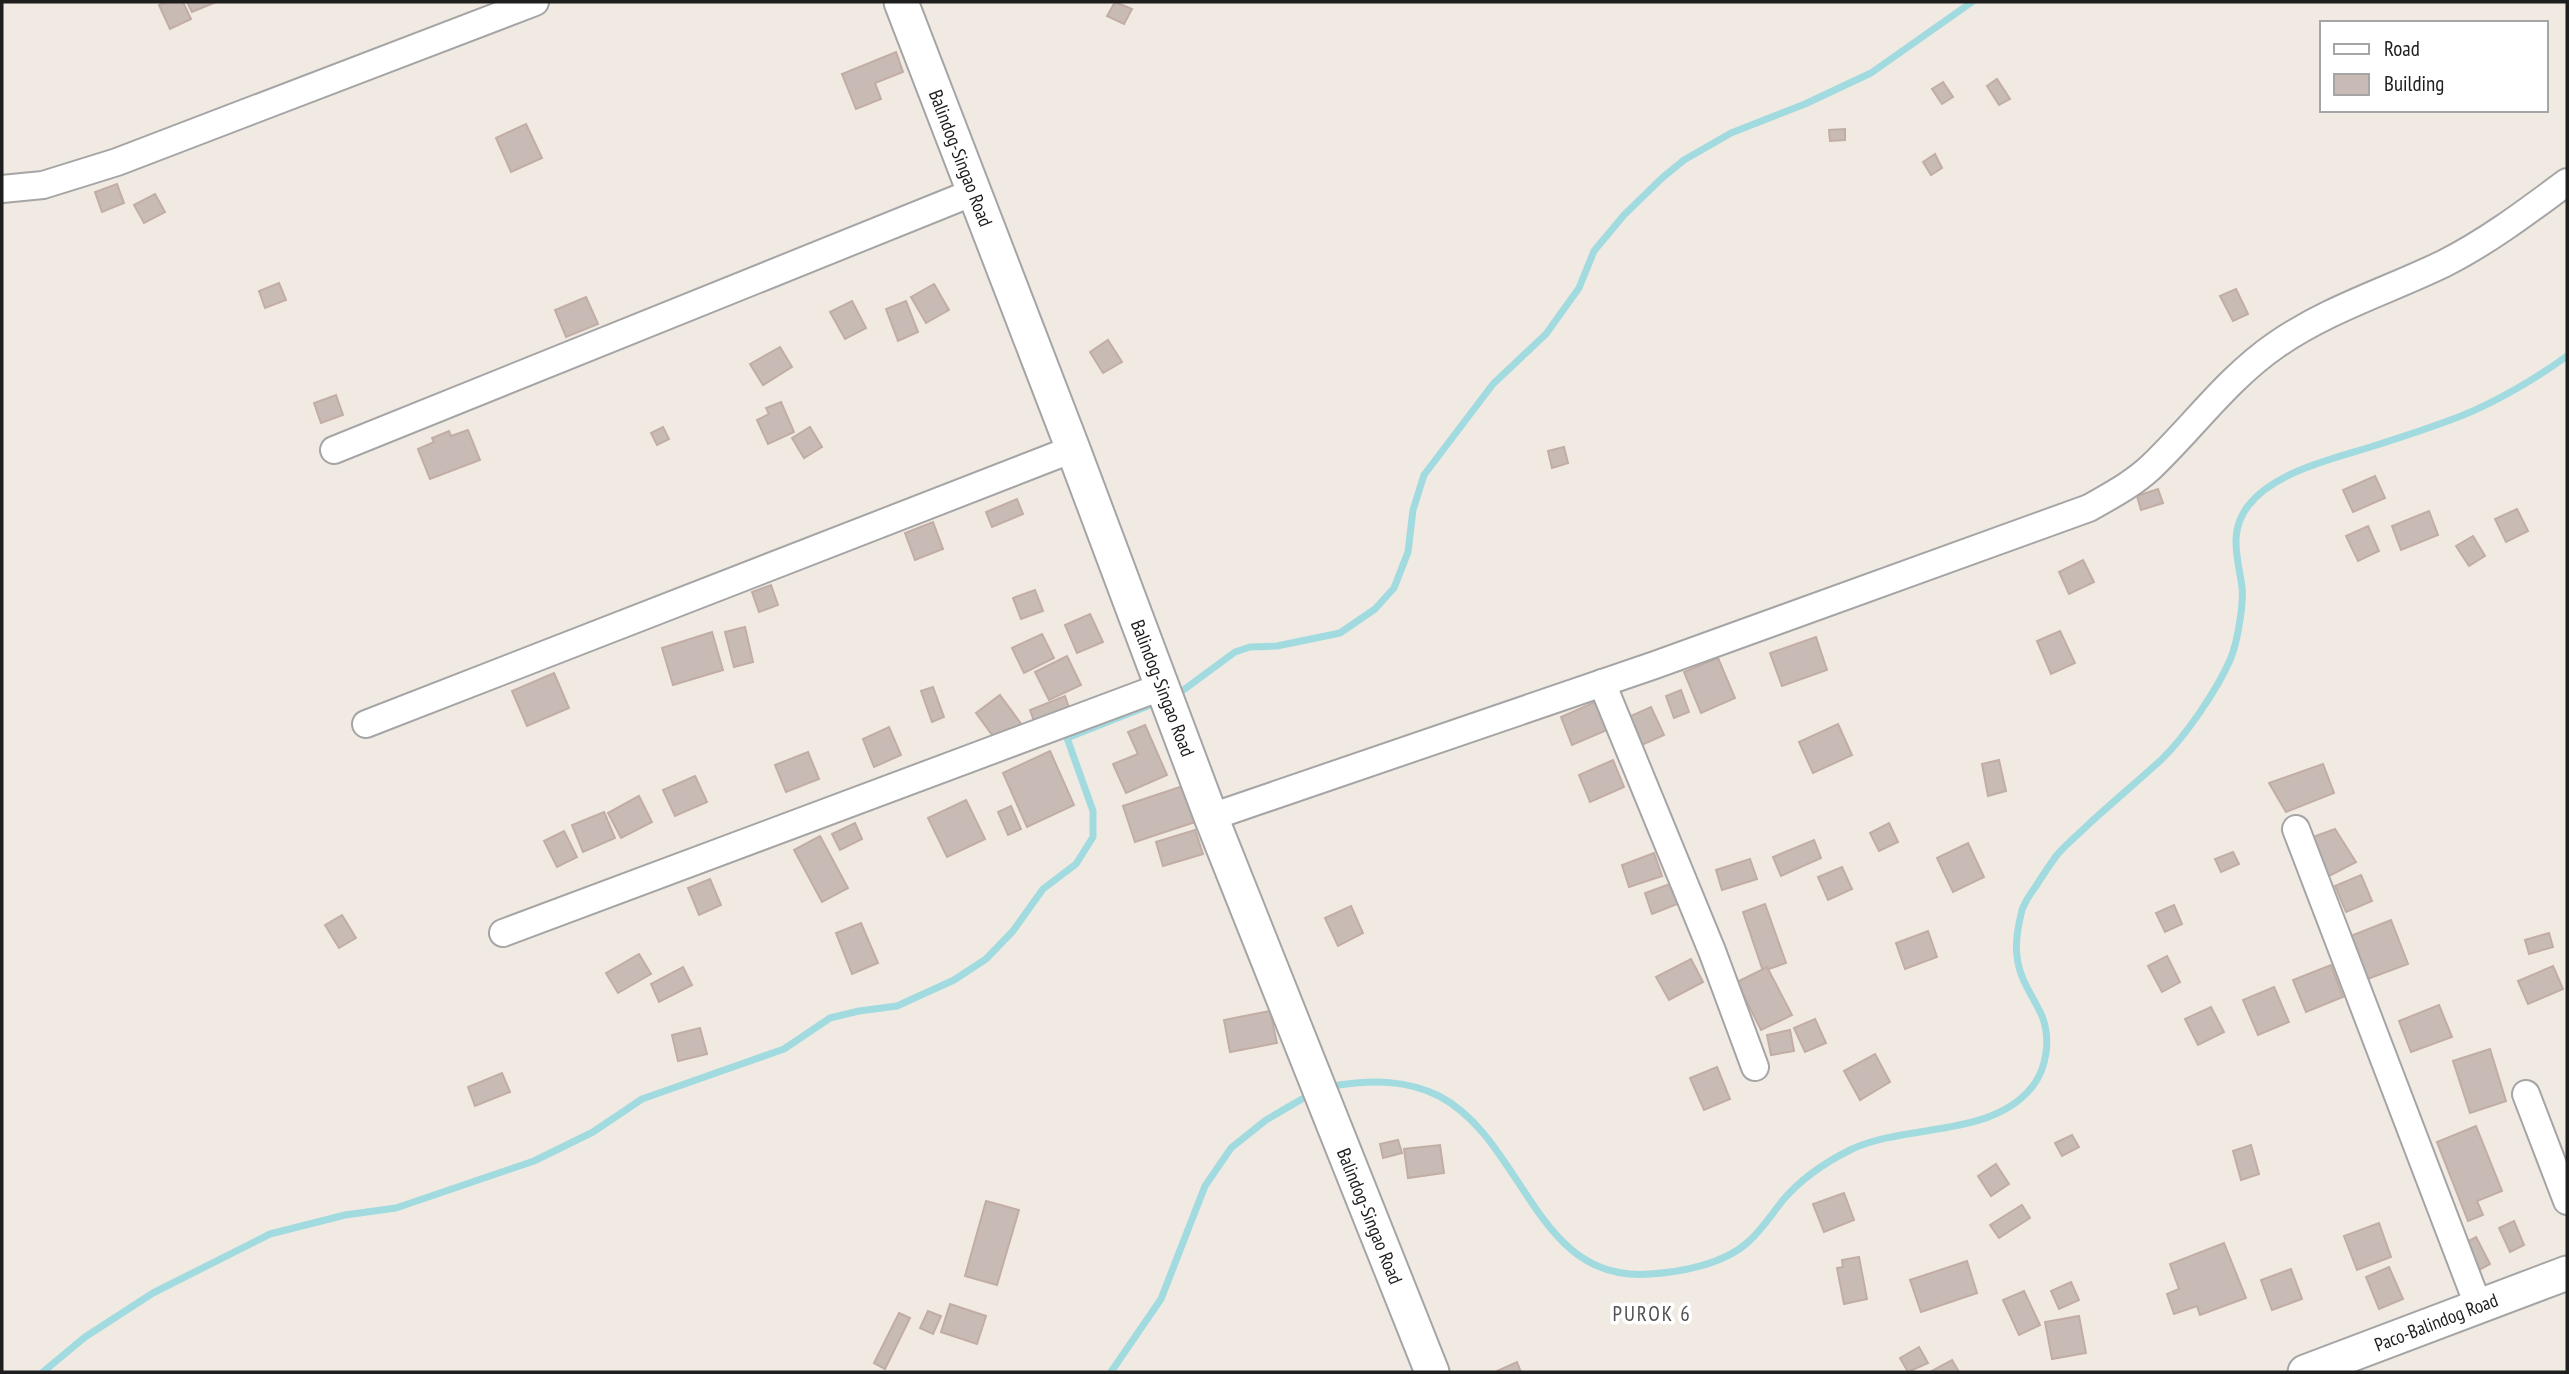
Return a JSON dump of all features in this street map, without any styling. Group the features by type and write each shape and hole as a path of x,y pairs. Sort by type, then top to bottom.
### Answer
{"street":[{"path":"2,190 43,185 117,162 535,2"},
{"name":"Balindog-Singao Road","path":"901,2 1211,817 1432,1372"},
{"path":"1211,817 1602,683 2089,508 2118,492 2149,469 2218,396 2264,354 2292,334 2349,304 2446,262 2490,237 2567,182"},
{"path":"334,450 974,192"},
{"path":"366,724 1073,449"},
{"path":"1602,683 1712,951 1755,1067"},
{"path":"503,933 1161,687"},
{"path":"2296,829 2478,1305"},
{"path":"2526,1094 2567,1200"},
{"name":"Paco-Balindog Road","path":"2305,1372 2567,1273"}],"building":[{"path":"183,2 191,19 170,29 159,5"},
{"path":"187,2 216,2 192,12"},
{"path":"1115,2 1132,9 1124,24 1107,16"},
{"path":"896,52 903,72 875,83 881,99 856,109 842,74"},
{"path":"1997,79 2010,99 1999,105 1987,86"},
{"path":"1943,82 1953,97 1942,104 1932,89"},
{"path":"526,124 542,158 511,172 496,138"},
{"path":"1845,129 1845,140 1830,141 1829,130"},
{"path":"1935,154 1942,168 1931,175 1923,162"},
{"path":"117,184 124,203 102,212 95,192"},
{"path":"155,194 165,212 144,223 134,205"},
{"path":"279,283 286,300 265,308 259,291"},
{"path":"934,284 949,310 926,323 911,297"},
{"path":"2236,289 2248,314 2233,321 2220,296"},
{"path":"586,297 598,324 566,337 555,310"},
{"path":"852,301 866,328 845,339 830,312"},
{"path":"906,301 918,332 898,341 886,309"},
{"path":"1108,340 1122,362 1103,373 1090,352"},
{"path":"780,347 792,367 763,385 750,364"},
{"path":"336,395 343,415 321,423 314,403"},
{"path":"781,402 794,432 768,444 757,420 769,414 766,408"},
{"path":"663,427 669,439 657,445 651,433"},
{"path":"810,427 822,447 804,458 792,438"},
{"path":"468,430 480,460 430,479 418,449 434,442 432,438 449,431 451,436"},
{"path":"1564,447 1568,463 1552,468 1548,451"},
{"path":"2375,476 2385,498 2353,512 2343,490"},
{"path":"2158,489 2163,503 2141,510 2137,496"},
{"path":"1017,499 1023,514 992,527 986,512"},
{"path":"2517,509 2528,531 2506,542 2495,519"},
{"path":"2429,511 2438,535 2401,550 2392,526"},
{"path":"933,522 943,549 915,560 905,533"},
{"path":"2368,526 2379,551 2358,561 2346,536"},
{"path":"2473,536 2485,556 2469,566 2456,546"},
{"path":"2083,560 2094,582 2069,594 2059,572"},
{"path":"771,585 778,605 759,612 752,592"},
{"path":"1035,590 1043,611 1021,619 1013,598"},
{"path":"1090,614 1103,642 1077,653 1065,625"},
{"path":"745,627 753,662 734,667 725,632"},
{"path":"2060,631 2075,663 2051,674 2037,641"},
{"path":"712,632 723,670 673,685 662,648"},
{"path":"1042,634 1054,658 1024,673 1012,648"},
{"path":"1816,637 1827,670 1782,686 1770,653"},
{"path":"1067,656 1081,685 1049,700 1035,672"},
{"path":"1718,658 1735,698 1701,713 1684,672"},
{"path":"554,673 569,708 527,726 512,691"},
{"path":"933,687 944,717 932,722 921,691"},
{"path":"1681,690 1689,712 1674,718 1666,696"},
{"path":"1000,695 1022,725 998,743 976,713"},
{"path":"1065,696 1069,708 1034,721 1030,710"},
{"path":"1595,702 1607,730 1572,745 1561,717"},
{"path":"1651,707 1664,735 1635,748 1622,720"},
{"path":"1838,724 1852,755 1813,773 1799,742"},
{"path":"1145,725 1167,775 1126,793 1113,764 1138,754 1128,732"},
{"path":"889,727 901,755 874,767 863,739"},
{"path":"1050,751 1074,805 1027,827 1003,773"},
{"path":"808,752 819,779 786,792 775,765"},
{"path":"1613,760 1624,787 1590,802 1579,775"},
{"path":"1999,760 2006,791 1988,796 1982,764"},
{"path":"2323,764 2334,793 2286,812 2269,783"},
{"path":"695,776 707,802 675,816 663,790"},
{"path":"1183,786 1195,822 1135,842 1123,806"},
{"path":"639,796 652,822 621,838 608,813"},
{"path":"966,800 985,839 947,857 928,818"},
{"path":"1011,806 1021,829 1008,835 998,812"},
{"path":"604,812 615,838 583,852 572,825"},
{"path":"855,823 862,839 840,850 832,834"},
{"path":"1889,823 1898,842 1879,851 1870,833"},
{"path":"2335,829 2356,862 2325,878 2310,838"},
{"path":"1195,830 1203,854 1163,866 1156,842"},
{"path":"564,831 577,857 557,867 544,841"},
{"path":"820,836 848,888 822,902 794,850"},
{"path":"1814,840 1821,858 1781,876 1773,857"},
{"path":"1968,843 1984,877 1953,892 1937,858"},
{"path":"2233,852 2239,864 2221,872 2215,859"},
{"path":"1654,853 1662,876 1629,887 1622,865"},
{"path":"1750,859 1757,879 1722,890 1716,870"},
{"path":"1842,867 1852,889 1828,900 1818,877"},
{"path":"2361,875 2372,901 2346,912 2335,886"},
{"path":"710,879 721,905 699,915 688,888"},
{"path":"1678,881 1685,901 1652,914 1645,893"},
{"path":"1765,904 1786,963 1763,971 1743,912"},
{"path":"2174,905 2182,924 2165,932 2156,913"},
{"path":"1351,906 1363,933 1338,946 1325,918"},
{"path":"342,915 356,938 339,948 325,925"},
{"path":"2391,920 2408,964 2365,980 2348,937"},
{"path":"861,923 878,963 852,974 836,933"},
{"path":"1928,931 1937,957 1905,969 1896,943"},
{"path":"2549,933 2553,947 2529,954 2525,940"},
{"path":"639,954 651,974 618,993 606,973"},
{"path":"2167,956 2180,982 2162,992 2148,966"},
{"path":"1691,959 1703,982 1669,1000 1656,977"},
{"path":"2331,965 2343,997 2306,1012 2293,980"},
{"path":"2553,966 2563,989 2528,1004 2518,981"},
{"path":"683,967 692,985 659,1002 651,984"},
{"path":"1767,967 1792,1015 1761,1030 1737,982"},
{"path":"2274,987 2289,1022 2258,1035 2243,1000"},
{"path":"2439,1005 2452,1037 2411,1052 2399,1021"},
{"path":"2211,1007 2224,1032 2198,1045 2185,1019"},
{"path":"1270,1011 1277,1043 1230,1052 1224,1020"},
{"path":"1815,1019 1826,1043 1805,1052 1794,1028"},
{"path":"700,1028 707,1054 678,1061 672,1035"},
{"path":"1790,1030 1794,1051 1771,1055 1767,1035"},
{"path":"2490,1049 2506,1101 2470,1113 2453,1061"},
{"path":"1875,1054 1890,1082 1860,1100 1844,1071"},
{"path":"1717,1067 1730,1099 1704,1110 1690,1078"},
{"path":"502,1073 510,1092 475,1106 468,1087"},
{"path":"2476,1126 2502,1191 2477,1201 2483,1215 2468,1221 2437,1142"},
{"path":"2072,1135 2079,1147 2062,1156 2055,1143"},
{"path":"1398,1140 1402,1153 1383,1158 1380,1144"},
{"path":"1440,1145 1444,1173 1408,1178 1404,1149"},
{"path":"2251,1145 2259,1174 2241,1180 2233,1151"},
{"path":"1996,1164 2009,1184 1991,1196 1978,1176"},
{"path":"1844,1193 1854,1220 1824,1232 1813,1204"},
{"path":"986,1201 1019,1210 997,1285 965,1276"},
{"path":"2022,1205 2030,1218 1999,1238 1990,1225"},
{"path":"2514,1221 2524,1245 2510,1252 2499,1228"},
{"path":"2379,1223 2391,1257 2357,1270 2344,1236"},
{"path":"2476,1237 2490,1264 2477,1271 2463,1244"},
{"path":"2224,1243 2246,1298 2200,1315 2197,1306 2174,1314 2167,1294 2179,1289 2170,1264"},
{"path":"1859,1257 1867,1299 1844,1304 1837,1268 1843,1267 1842,1260"},
{"path":"1967,1261 1977,1293 1921,1312 1910,1280"},
{"path":"2389,1267 2403,1299 2379,1309 2366,1277"},
{"path":"2291,1269 2302,1299 2272,1310 2261,1280"},
{"path":"2071,1282 2079,1300 2059,1309 2051,1291"},
{"path":"2024,1291 2040,1325 2019,1335 2003,1300"},
{"path":"950,1304 986,1316 977,1344 941,1332"},
{"path":"928,1311 941,1316 933,1334 920,1328"},
{"path":"899,1313 910,1318 885,1369 874,1363"},
{"path":"2079,1316 2086,1353 2052,1359 2045,1322"},
{"path":"1919,1347 1928,1363 1908,1372 1900,1358"},
{"path":"1952,1360 1959,1372 1930,1372"},
{"path":"1517,1362 1521,1372 1495,1372"}],"waterway":[{"path":"1178,694 1235,652 1250,647 1277,646 1340,633 1375,609 1394,588 1408,552 1413,510 1424,475 1493,384 1546,334 1579,288 1594,251 1624,215 1662,178 1684,160 1731,133 1805,104 1871,73 1972,2"},
{"path":"1339,1085 1364,1082 1402,1084 1439,1096 1468,1117 1492,1144 1555,1234 1581,1257 1611,1271 1650,1274 1702,1266 1737,1250 1757,1233 1798,1185 1850,1150 1896,1136 1947,1128 1995,1115 2015,1103 2032,1087 2041,1071 2046,1053 2045,1025 2018,964 2017,939 2023,907 2057,855 2170,750 2200,713 2217,685 2233,653 2239,624 2242,587 2236,535 2248,506 2258,495 2285,477 2317,463 2413,433 2474,410 2516,389 2567,356"},
{"path":"43,1372 85,1337 153,1293 270,1234 345,1215 396,1208 534,1161 593,1132 642,1099 784,1049 830,1018 897,1006 954,980 986,959 1013,931 1043,889 1076,864 1093,837 1093,811 1067,738 1153,704"},
{"path":"1111,1372 1161,1299 1205,1186 1231,1148 1266,1120 1302,1099"}],"district":[{"name":"PUROK 6","path":"1652,1313"}]}
